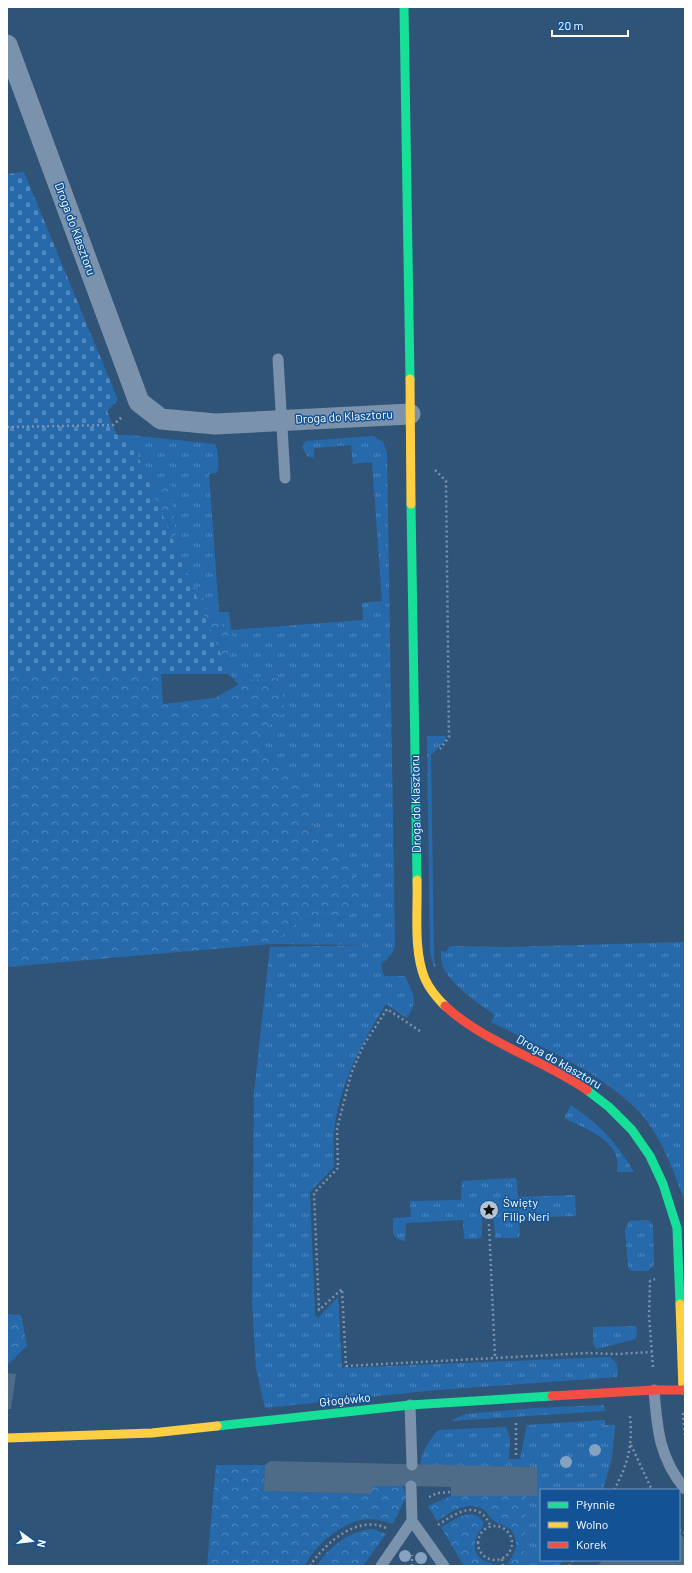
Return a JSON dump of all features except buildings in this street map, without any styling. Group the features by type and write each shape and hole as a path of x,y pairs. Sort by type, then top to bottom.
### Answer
{"street":[{"path":"404,7 410,414"},
{"name":"Droga do Klasztoru","path":"7,45 139,402 161,419 215,424 410,414 418,940"},
{"name":"Droga do klasztoru","path":"418,940 420,962 424,977 432,991 446,1007 478,1030 565,1077 595,1096 622,1119 642,1144 664,1187 671,1204 677,1228 684,1390"},
{"name":"Głogówko","path":"7,1438 152,1433 410,1405 654,1390 684,1390"}],"lane":[{"path":"278,359 285,478"},
{"path":"654,1390 659,1439 662,1452 669,1466 685,1489"},
{"path":"410,1405 412,1465"},
{"path":"381,1566 412,1521 411,1486"},
{"path":"412,1521 444,1566"}],"path":[{"path":"7,427 113,425 139,402"},
{"path":"431,466 446,481 449,737 438,752"},
{"path":"420,1031 387,1009 363,1046 344,1097 337,1129 338,1168 314,1193 320,1310 342,1289 346,1366 588,1353 616,1354 652,1352"},
{"path":"489,1224 495,1358"},
{"path":"654,1390 649,1316 650,1281 659,1276"},
{"path":"683,1410 685,1438"},
{"path":"614,1489 625,1466 631,1445 630,1414"},
{"path":"516,1421 516,1455"},
{"path":"631,1445 652,1489"},
{"path":"423,1536 450,1517 468,1509 476,1510 483,1514 491,1527"},
{"path":"310,1566 339,1536 361,1525 369,1524 383,1526 402,1537"},
{"path":"491,1527 506,1530 511,1538 512,1547 510,1552 502,1559 488,1559 484,1556 479,1546 480,1536 491,1527"},
{"path":"502,1559 503,1566"}],"green space":[{"path":"24,172 118,400 107,411 117,435 129,435 229,674 7,674 7,174"},
{"path":"129,435 215,444 218,458 217,473 209,474 219,612 229,612 231,630 363,620 362,603 382,601 372,462 353,464 351,445 314,448 314,458 308,457 302,447 306,441 373,436 383,442 387,453 395,945 390,956 381,964 384,976 405,976 414,997 414,1001 407,1018 386,1004 368,1034 346,1080 341,1096 334,1131 334,1167 310,1192 315,1315 318,1318 338,1297 342,1368 610,1357 615,1361 617,1366 617,1377 426,1391 265,1408 256,1368 252,1303 254,1093 270,947 374,945 271,944 300,920 349,917 348,867 317,839 303,789 252,742 238,684 229,674"},
{"path":"148,483 171,485 178,563 228,633 234,636 227,665 205,670"},
{"path":"7,646 159,649 163,704 215,698 246,680 280,678 285,711 252,742 303,789 317,839 348,867 364,889 349,917 300,920 271,944 7,967"},
{"path":"427,736 446,736 445,741 431,755 434,960 436,966 434,967 430,952"},
{"path":"685,942 685,1203 673,1169 657,1136 640,1112 615,1090 581,1068 491,1022 495,1015 466,994 447,974 442,965 441,951 446,952 450,946 506,947"},
{"path":"571,1105 591,1120 607,1135 621,1152 634,1172 617,1172 617,1159 609,1144 588,1129 564,1118"},
{"path":"515,1178 517,1180 518,1197 575,1195 576,1216 519,1218 520,1235 518,1238 495,1238 493,1204 482,1204 482,1236 478,1239 464,1239 463,1220 406,1223 405,1241 397,1239 393,1234 393,1218 411,1217 410,1201 461,1200 462,1181"},
{"path":"648,1220 653,1226 654,1265 648,1271 632,1271 629,1269 628,1265 625,1230 629,1221"},
{"path":"7,1314 21,1315 27,1346 7,1365"},
{"path":"636,1326 637,1334 635,1339 597,1349 593,1344 593,1327"},
{"path":"604,1405 605,1411 451,1421 465,1414 536,1408"},
{"path":"605,1420 605,1425 615,1425 612,1458 603,1489 540,1489 540,1561 562,1561 559,1566 524,1566 526,1496 537,1496 537,1467 420,1465 426,1446 438,1430 506,1427 510,1439 509,1459 520,1459 527,1425"},
{"path":"216,1465 265,1465 264,1491 372,1494 372,1486 403,1486 406,1497 393,1524 381,1520 368,1519 359,1520 350,1524 331,1535 323,1542 309,1558 305,1566 207,1566"},
{"path":"451,1496 526,1496 524,1566 508,1566 516,1546 514,1535 510,1529 493,1520 479,1507 467,1506 454,1510 437,1521 428,1506"},
{"path":"470,1514 478,1516 483,1521 483,1527 476,1538 475,1543 478,1555 481,1559 496,1566 464,1566 441,1527 459,1517"},
{"path":"373,1529 386,1534 363,1566 317,1566 327,1552 341,1541 349,1536 365,1530"}],"traffic: fast":[{"path":"404,7 410,379"},
{"path":"411,504 417,880"},
{"path":"587,1090 609,1107 632,1130 650,1156 663,1184 677,1228 680,1304"},
{"path":"217,1426 410,1405 552,1396"}],"traffic: slow":[{"path":"410,379 411,504"},
{"path":"417,880 417,943 421,968 429,987 445,1006"},
{"path":"680,1304 683,1390"},
{"path":"7,1438 152,1433 217,1426"}],"traffic: jam":[{"path":"445,1006 460,1019 477,1030 552,1069 587,1090"},
{"path":"552,1396 654,1390 685,1390"}],"place":[{"name":"Święty Filip Neri","path":"489,1210"}]}
